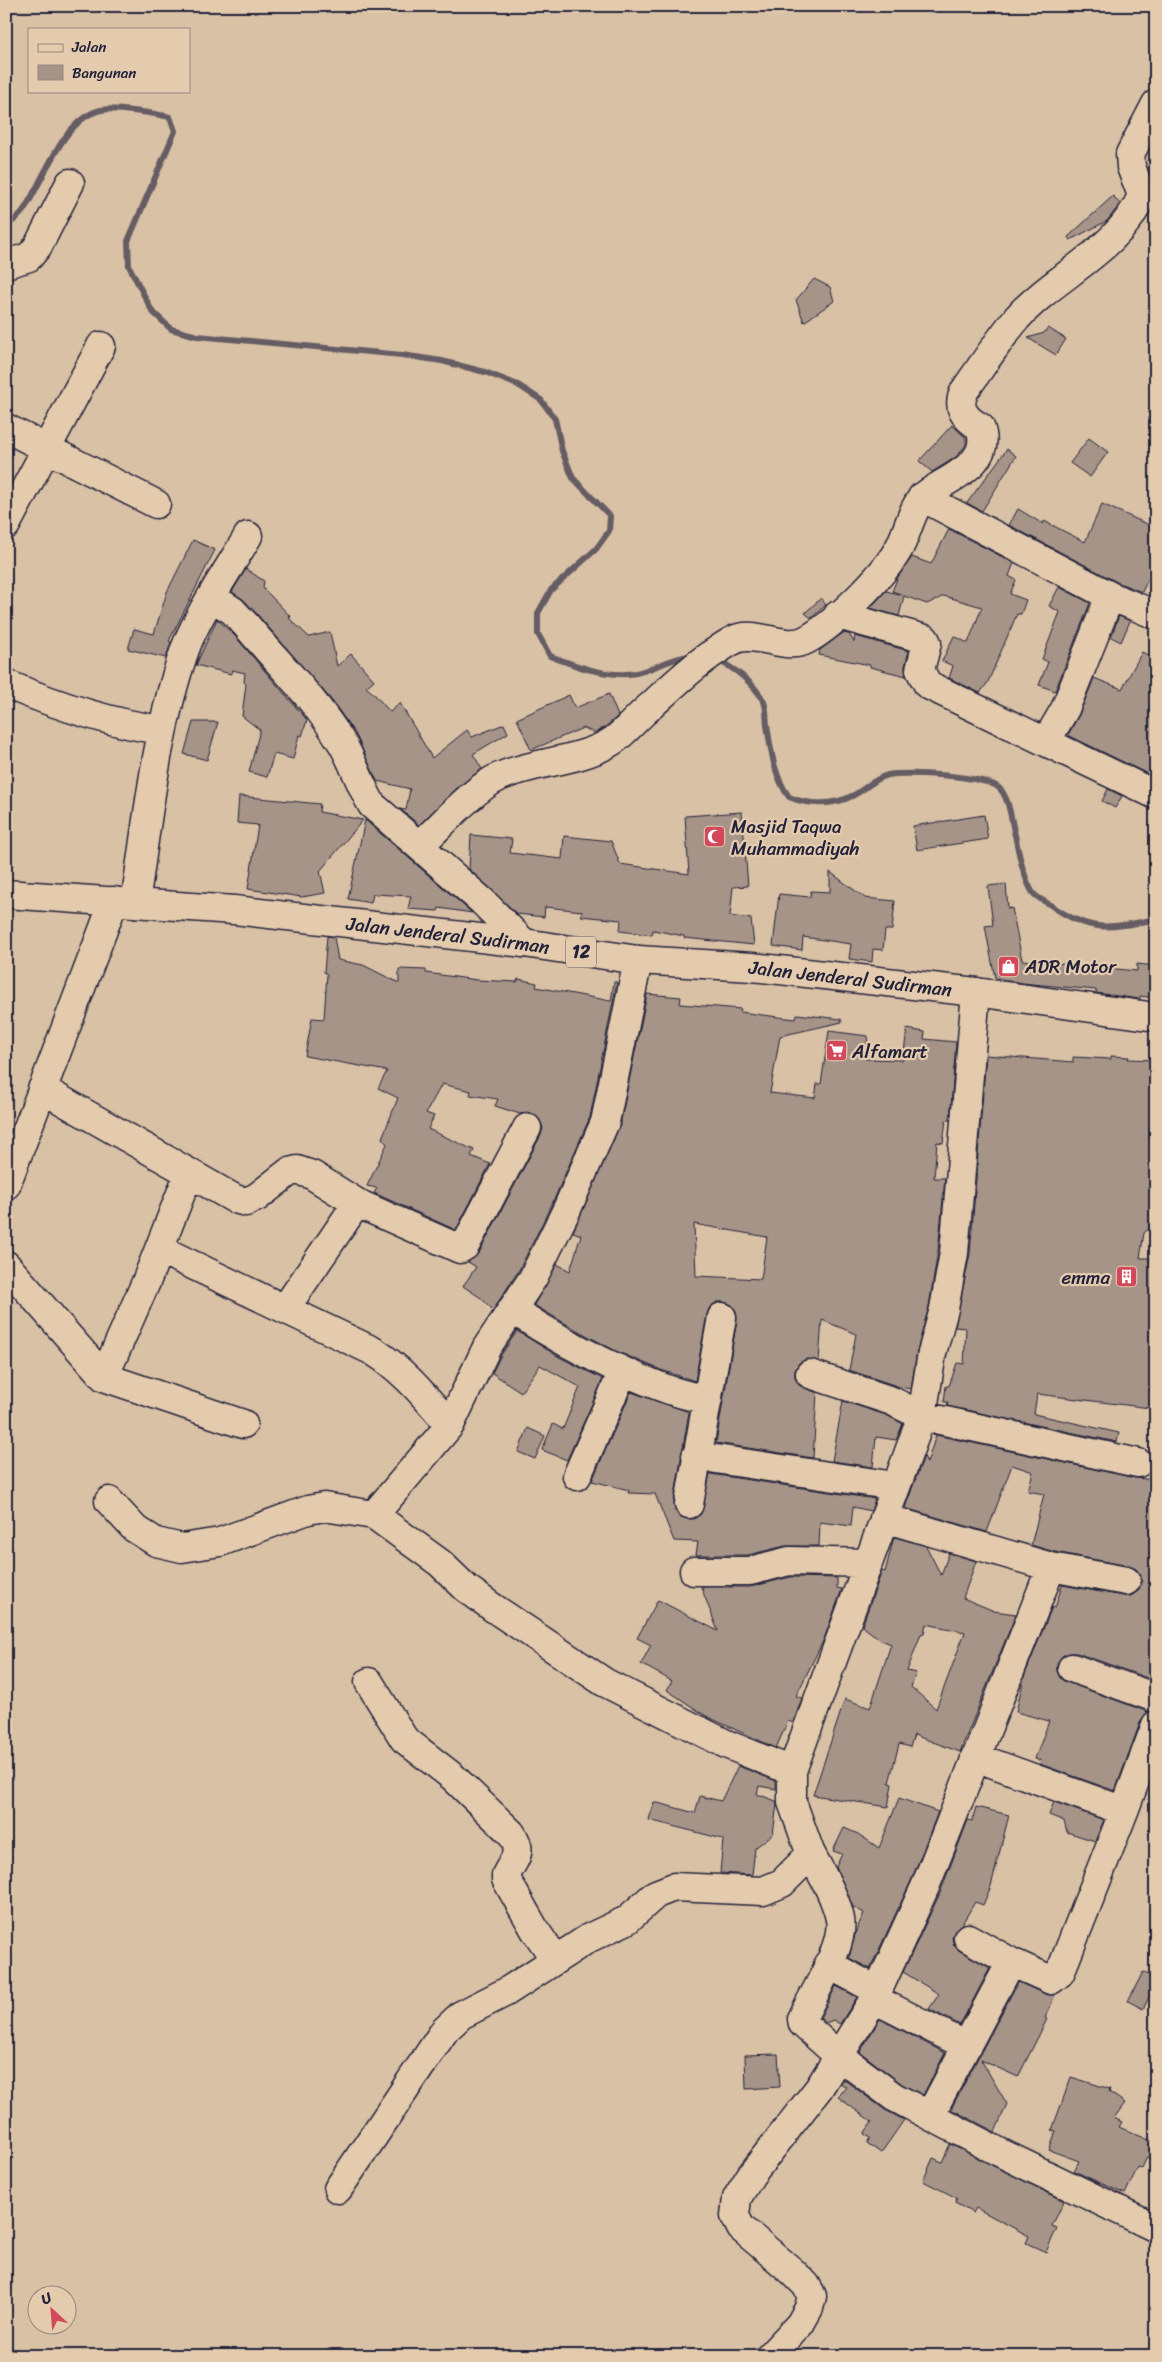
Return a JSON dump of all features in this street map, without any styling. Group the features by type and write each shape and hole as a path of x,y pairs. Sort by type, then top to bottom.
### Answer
{"main road":[{"path":"419,846 478,791 498,777 542,763 592,752 614,740 685,673 737,638 749,637 786,643 805,641 838,615 880,574 898,552 922,497 963,471 977,458 983,437 980,427 968,420 961,411 960,399 1018,318 1106,242 1136,210 1142,195 1131,167 1130,154 1156,104"},
{"path":"6,264 29,257 38,246 70,183"},
{"path":"6,526 101,346"},
{"path":"6,428 156,504"},
{"path":"922,497 1110,596 1156,615"},
{"path":"6,1185 42,1089 124,902 162,730 186,648 212,597 248,536"},
{"path":"1050,744 1048,738 1065,708 1110,596"},
{"path":"212,597 233,611 321,713 352,760 363,790 372,805 482,901 524,943"},
{"path":"838,615 925,639 920,670 928,685 1156,795"},
{"path":"6,684 47,701 111,720 162,730"},
{"name":"Jalan Jenderal Sudirman","path":"6,894 234,910 524,943 638,960 752,967 976,992 1156,1016"},
{"path":"374,1515 450,1425 487,1347 533,1278 567,1209 605,1122 638,960"},
{"path":"976,992 954,1254 944,1309 932,1353 922,1416 792,1772 792,1802 810,1852 836,1904 840,1921 838,1940 802,2022 839,2056 894,2097 999,2152 1156,2228"},
{"path":"42,1089 235,1199 246,1202 257,1197 289,1172 297,1170 312,1175 356,1203 460,1249 465,1246 527,1128"},
{"path":"104,1376 159,1249 189,1173"},
{"path":"285,1309 356,1203"},
{"path":"159,1249 373,1351 391,1362 414,1383 450,1425"},
{"path":"6,1265 104,1376 243,1424"},
{"path":"512,1309 554,1338 623,1371 683,1396 708,1400"},
{"path":"689,1504 722,1317"},
{"path":"577,1476 623,1371"},
{"path":"810,1374 892,1401 922,1416 1138,1463"},
{"path":"696,1456 895,1486"},
{"path":"109,1501 134,1528 156,1542 182,1548 220,1542 308,1510 324,1507 374,1515 432,1558 466,1588 492,1607 604,1682 726,1744 792,1772"},
{"path":"884,1518 1052,1567 1126,1581"},
{"path":"694,1571 750,1572 789,1561 868,1563"},
{"path":"770,2356 800,2324 810,2308 812,2296 806,2285 799,2278 741,2228 735,2216 737,2198 751,2175 819,2088 876,1995 925,1887 1052,1567"},
{"path":"1072,1668 1156,1698"},
{"path":"369,1682 404,1739 453,1777 514,1838 519,1850 506,1875 506,1880 520,1907 555,1959"},
{"path":"968,1938 1011,1962 1051,1980 1060,1973 1156,1725"},
{"path":"975,1757 1124,1811"},
{"path":"338,2189 445,2030 461,2015 506,1992 589,1938 627,1920 663,1890 674,1888 763,1891 771,1889 782,1883 800,1867 810,1852"},
{"path":"930,2115 1011,1962"},
{"path":"828,1964 876,1995 967,2046"}],"building":[{"path":"1113,196 1120,204 1107,221 1070,240 1068,237"},
{"path":"814,279 830,287 834,301 804,322 796,300"},
{"path":"1048,328 1066,339 1056,355 1028,338 1044,333"},
{"path":"952,425 966,438 966,445 956,457 932,472 919,461"},
{"path":"1089,438 1108,452 1090,477 1070,463"},
{"path":"1007,449 1016,456 982,511 967,503"},
{"path":"1102,504 1156,528 1156,562 1142,592 1117,582 1009,525 1018,509 1043,524 1044,521 1085,542"},
{"path":"949,529 1014,563 1009,576 1016,580 1010,594 1026,600 1021,614 1017,614 988,682 980,693 949,678 953,666 942,661 954,636 968,643 982,607 944,596 927,604 904,596 899,616 870,608 886,591 903,595 892,591 898,577 912,557 931,564"},
{"path":"193,540 215,550 169,641 171,642 166,658 128,649 134,629 154,634 167,592"},
{"path":"246,569 264,581 263,588 291,617 289,618 309,637 330,632 337,666 351,654 374,680 366,687 390,712 400,703 432,758 467,730 472,737 504,724 508,733 473,754 482,769 458,787 419,825 400,809 406,810 410,789 377,781 356,735 333,702 257,614 244,600 232,592"},
{"path":"1059,587 1090,603 1055,691 1039,685 1048,662 1042,659 1060,612 1049,606"},
{"path":"821,598 826,605 811,618 805,613"},
{"path":"1119,616 1130,621 1121,642 1111,637"},
{"path":"217,619 234,635 307,720 302,736 299,735 293,759 274,754 267,777 249,772 260,730 242,716 246,684 244,682 245,673 232,670 231,674 196,665"},
{"path":"843,633 849,634 854,642 855,636 909,651 905,666 906,676 870,667 870,665 819,655 820,650"},
{"path":"1142,652 1156,659 1156,778 1068,735 1079,715 1094,678 1122,689"},
{"path":"609,694 618,716 605,727 595,733 583,728 531,750 517,719 569,695 575,708"},
{"path":"193,722 218,722 207,760 184,754"},
{"path":"1108,789 1122,796 1115,808 1102,801"},
{"path":"239,796 320,804 319,812 363,820 320,871 325,893 302,897 248,889 258,825 237,823"},
{"path":"742,812 748,886 733,887 730,916 751,919 754,945 684,938 684,936 653,930 652,935 620,931 621,920 581,916 582,911 545,907 544,917 517,914 469,869 471,835 512,839 510,853 562,859 564,836 611,841 620,864 689,874 685,816"},
{"path":"984,815 988,839 917,850 913,826"},
{"path":"365,820 472,913 439,908 438,911 408,909 411,896 373,894 371,903 348,899"},
{"path":"830,872 865,898 895,901 892,930 885,930 883,950 873,949 872,962 849,959 851,944 803,937 802,950 773,946 779,894 810,897 811,891 830,892"},
{"path":"1006,884 1008,909 1012,908 1022,960 1137,971 1137,964 1156,966 1156,998 1140,996 1140,999 1096,993 1096,990 1022,983 995,978 985,926 993,925 988,886"},
{"path":"327,936 334,937 338,960 363,965 399,983 399,969 426,970 426,973 477,980 517,982 518,979 537,983 536,987 611,1001 614,982 617,982 590,1117 553,1202 519,1270 493,1310 481,1298 463,1286 476,1267 468,1262 479,1253 541,1135 543,1128 540,1120 534,1114 527,1112 520,1114 495,1106 498,1099 470,1095 471,1091 442,1084 426,1113 434,1116 428,1129 474,1150 471,1156 490,1164 456,1230 374,1193 377,1188 367,1186 387,1144 382,1138 398,1098 378,1088 387,1071 305,1056 312,1018 324,1019 327,974 324,972"},
{"path":"647,994 681,997 680,1004 741,1009 740,1012 778,1017 796,1019 797,1014 841,1019 842,1022 780,1036 770,1093 815,1098 817,1084 821,1084 829,1031 868,1036 865,1059 903,1060 907,1029 925,1032 924,1039 956,1042 950,1120 946,1120 943,1143 937,1142 934,1178 945,1178 938,1251 929,1306 917,1351 911,1389 849,1370 856,1334 822,1320 819,1361 806,1359 799,1363 795,1370 795,1378 799,1385 817,1393 813,1458 716,1443 737,1320 736,1311 732,1305 717,1302 710,1307 707,1314 695,1381 661,1370 616,1351 534,1305 557,1264 570,1271 581,1235 573,1232 620,1125","holes":["694,1224 767,1237 761,1279 696,1276"]},
{"path":"986,1055 1073,1062 1073,1057 1111,1059 1111,1056 1156,1060 1156,1203 1153,1203 1154,1224 1144,1233 1140,1258 1156,1258 1156,1402 1150,1402 1150,1408 1037,1394 1034,1414 1119,1433 1117,1442 947,1406 948,1402 944,1402 946,1386 949,1386 957,1363 964,1364 966,1328 955,1327 970,1254"},
{"path":"517,1331 559,1357 603,1379 567,1460 542,1450 553,1424 563,1429 580,1387 540,1365 521,1392 492,1373"},
{"path":"631,1392 689,1412 674,1501 675,1510 679,1516 694,1519 701,1514 710,1474 875,1499 871,1511 853,1507 851,1526 820,1522 819,1546 785,1546 748,1555 696,1555 698,1542 674,1541 655,1494 628,1493 629,1490 592,1481"},
{"path":"843,1401 886,1415 903,1424 896,1440 876,1437 873,1467 832,1461"},
{"path":"528,1428 545,1436 535,1459 518,1452"},
{"path":"936,1435 1135,1478 1156,1480 1156,1681 1077,1653 1069,1653 1062,1656 1057,1663 1057,1671 1060,1678 1066,1682 1148,1712 1141,1720 1115,1791 1040,1764 1041,1761 1035,1759 1049,1721 1016,1712 1024,1677 1052,1607 1055,1608 1062,1585 1131,1596 1138,1591 1141,1584 1141,1575 1136,1569 1129,1566 1055,1552 1031,1545 1044,1494 1028,1491 1033,1472 1012,1465 987,1532 905,1508 924,1456 927,1463"},
{"path":"894,1537 926,1546 941,1575 949,1553 976,1561 963,1598 994,1611 1016,1614 960,1752 914,1735 910,1747 899,1744 889,1783 892,1784 888,1807 813,1795 845,1699 870,1708 891,1644 881,1640 862,1626 882,1571 885,1572","holes":["926,1624 965,1632 936,1709 911,1687 916,1673 907,1671 921,1634 924,1633"]},
{"path":"791,1577 837,1578 837,1588 842,1589 824,1639 796,1696 802,1698 793,1723 788,1721 776,1748 706,1716 667,1690 672,1681 641,1664 651,1645 637,1638 658,1600 718,1631 701,1587 750,1587"},
{"path":"738,1766 776,1781 776,1789 759,1786 757,1794 776,1801 777,1804 773,1834 755,1848 752,1875 720,1873 723,1839 649,1820 654,1802 695,1813 700,1796 721,1801"},
{"path":"899,1798 938,1812 911,1881 870,1969 849,1958 856,1931 864,1913 853,1907 836,1867 842,1854 833,1851 844,1828 858,1834 879,1848"},
{"path":"1054,1802 1104,1820 1095,1841 1067,1832 1064,1821 1049,1815"},
{"path":"976,1807 1009,1815 991,1886 983,1905 975,1902 962,1924 955,1930 952,1938 954,1946 960,1951 990,1968 960,2025 929,2009 939,1994 903,1972 940,1893 968,1820 972,1821"},
{"path":"1143,1972 1156,1979 1156,1984 1143,2009 1128,2001"},
{"path":"1018,1982 1045,1994 1055,1995 1045,2018 1047,2019 1018,2077 981,2060 1007,2104 995,2132 951,2109"},
{"path":"836,1986 857,1997 840,2024 833,2020 826,2023 820,2018"},
{"path":"880,2019 945,2053 923,2095 902,2084 860,2052"},
{"path":"778,2054 780,2087 746,2089 745,2055"},
{"path":"1071,2077 1110,2089 1109,2092 1125,2103 1114,2118 1122,2122 1119,2127 1156,2143 1156,2162 1147,2157 1142,2168 1138,2167 1125,2194 1074,2171 1079,2161 1049,2150 1056,2131 1052,2130"},
{"path":"843,2079 885,2110 904,2120 881,2153 867,2143 870,2138 864,2134 872,2122 838,2097 846,2087 840,2083"},
{"path":"950,2144 1064,2201 1052,2226 1057,2228 1046,2252 1026,2243 1029,2236 976,2208 973,2213 955,2203 957,2198 923,2181 933,2158 942,2162"}],"waterway":[{"path":"6,227 23,211 65,137 88,115 101,110 115,109 170,117 175,131 128,241 129,266 152,311 171,329 197,336 402,355 442,361 485,372 518,385 541,400 555,419 562,451 573,478 610,516 609,531 596,549 551,590 538,613 538,634 550,656 570,664 614,674 636,673 691,656"},
{"path":"716,660 730,667 743,677 764,702 774,763 780,781 789,797 804,802 829,803 857,794 883,777 897,774 945,775 979,780 999,788 1006,798 1024,873 1033,893 1037,897 1066,915 1091,925 1126,925 1156,919"}],"place":[{"name":"Masjid Taqwa Muhammadiyah","path":"715,837"},
{"name":"ADR Motor","path":"1009,966"},
{"name":"Alfamart","path":"836,1051"},
{"name":"emma","path":"1126,1277"}]}
